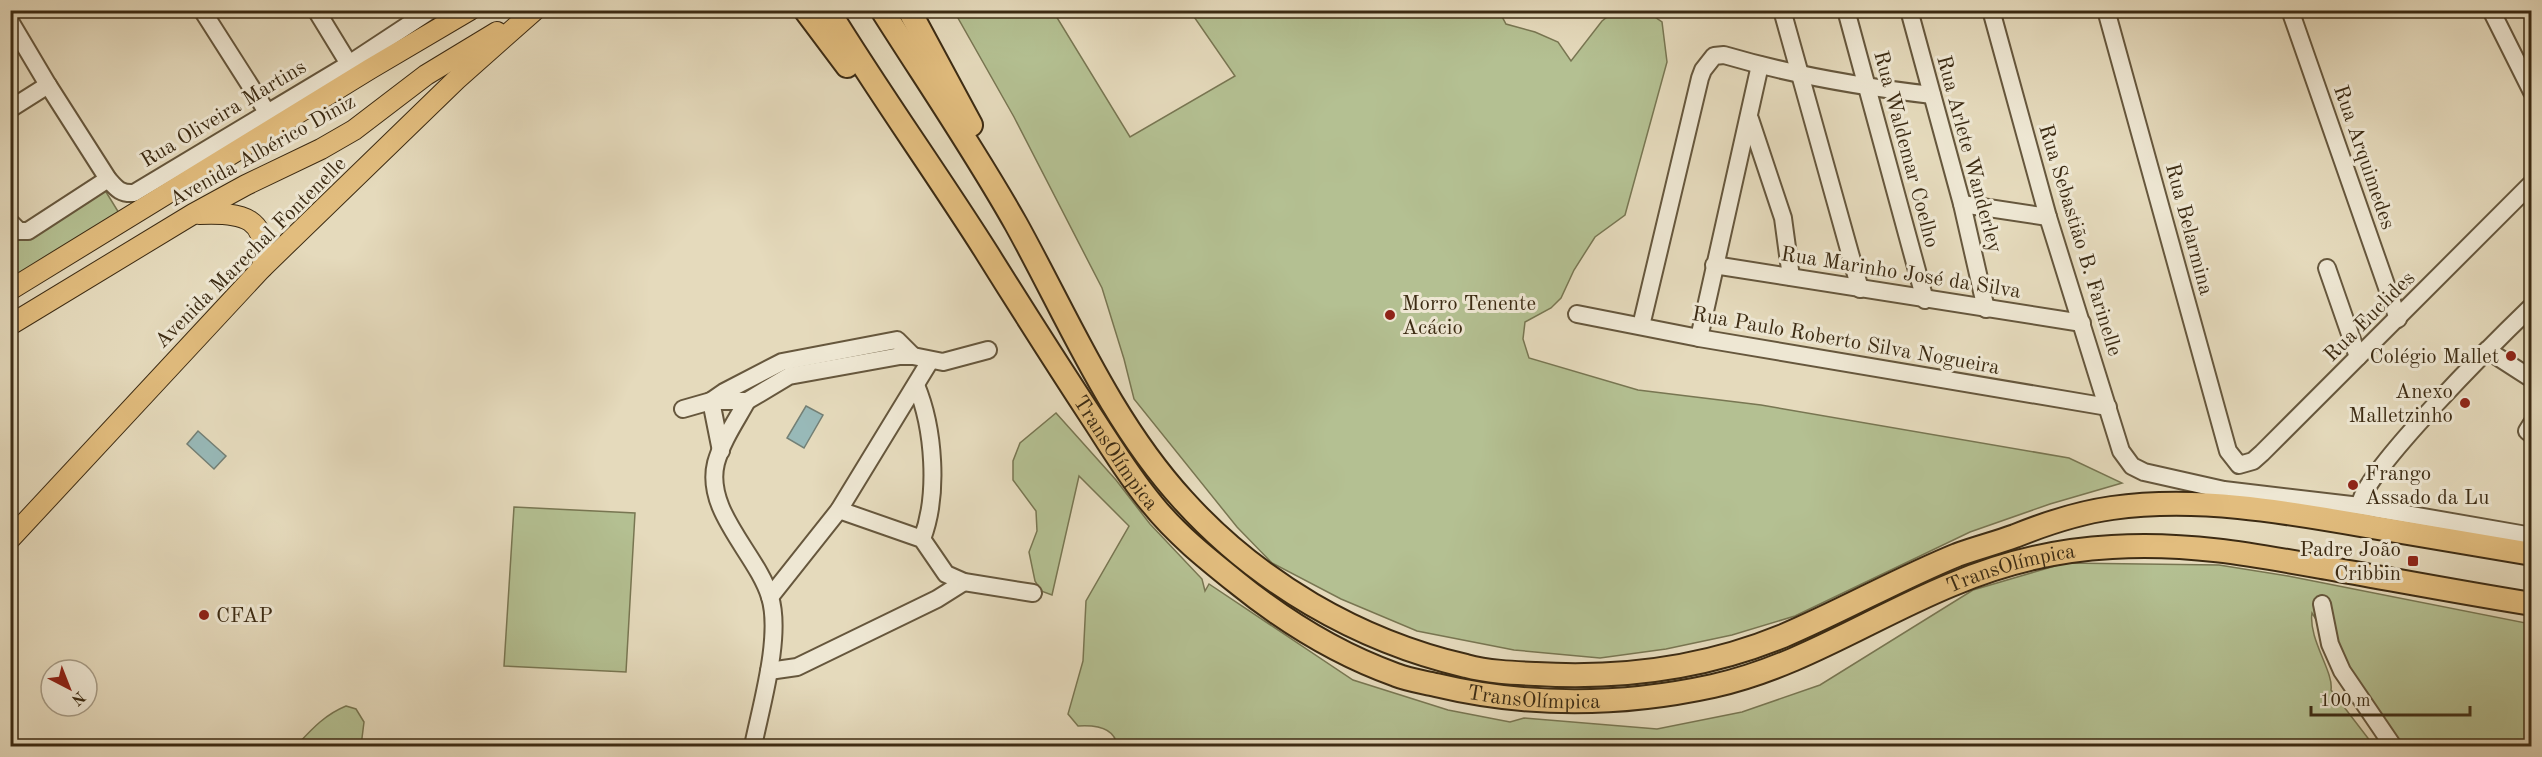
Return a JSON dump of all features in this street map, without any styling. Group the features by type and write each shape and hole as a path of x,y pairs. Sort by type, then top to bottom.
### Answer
{"highway":[{"path":"806,10 846,64 914,145"},
{"name":"TransOlímpica","path":"828,10 914,145 971,228 1059,369 1127,470 1162,515 1196,549 1256,598 1301,630 1344,653 1409,679 1511,699 1577,702 1661,697 1721,684 1770,669 1828,646 1951,585 2012,564 2063,552 2109,547 2212,548 2532,604"},
{"name":"TransOlímpica","path":"882,10 994,187 1113,403 1147,454 1195,512 1265,576 1318,608 1358,628 1421,654 1471,668 1585,677 1667,669 1722,657 1777,638 1956,556 2059,518 2112,508 2166,504 2258,508 2532,554"},
{"path":"909,10 971,126 987,161 994,187"}],"main road":[{"name":"Avenida Albérico Diniz","path":"10,290 370,69 449,16 470,10"},
{"name":"Avenida Albérico Diniz","path":"10,325 193,214 354,130 426,75 535,11"},
{"name":"Avenida Marechal Fontenelle","path":"10,538 262,268 456,80 535,11"},
{"path":"449,16 490,36"},
{"path":"193,214 235,214 248,220 262,236 265,249 262,268"},
{"path":"262,236 290,242"}],"street":[{"path":"202,10 267,112"},
{"path":"316,10 349,64 370,69"},
{"path":"1782,10 1860,289"},
{"name":"Rua Waldemar Coelho","path":"1846,10 1925,300"},
{"name":"Rua Arlete Wanderley","path":"1909,10 1962,204 1986,309"},
{"name":"Rua Sebastião B. Farinelle","path":"1991,10 2048,217 2121,452 2132,466 2144,472 2224,490 2360,506"},
{"name":"Rua Belarmina","path":"2106,10 2232,459"},
{"name":"Rua Arquimedes","path":"2290,10 2398,319"},
{"path":"2491,10 2532,92"},
{"name":"Rua Oliveira Martins","path":"10,222 19,231 28,231 114,185 134,193 349,64 428,11"},
{"path":"10,21 48,85 114,185"},
{"path":"1641,326 1700,78 1714,56 1724,55 1800,74 1867,87 1932,95"},
{"path":"1699,338 1760,65"},
{"path":"10,109 48,85"},
{"path":"1749,118 1783,218 1791,277"},
{"name":"Rua Euclides","path":"2232,459 2239,465 2245,464 2262,453 2532,183"},
{"path":"1962,204 2048,217"},
{"name":"Rua Marinho José da Silva","path":"1714,266 2082,323"},
{"path":"2327,268 2358,357"},
{"path":"2532,306 2487,350 2405,438 2364,490 2360,501 2360,506 2532,536"},
{"name":"Rua Paulo Roberto Silva Nogueira","path":"1576,314 1699,338 2108,407"},
{"path":"711,402 724,392 782,362 897,340 913,356"},
{"path":"683,409 711,402 747,401 789,376 900,356 943,362 988,350"},
{"path":"2487,350 2532,379"},
{"path":"770,597 839,510 930,361"},
{"path":"916,385 929,423 930,434 932,499 930,518 921,539"},
{"path":"747,401 716,465 717,496 725,517 770,597 773,617 769,671 753,747"},
{"path":"711,402 721,451"},
{"path":"2532,423 2527,431 2532,435"},
{"path":"839,510 921,539 946,574 964,582 1033,593"},
{"path":"769,671 797,667 937,598 964,582"},
{"path":"2322,604 2330,644 2342,671 2393,747"}],"green space":[{"path":"954,11 1053,11 1130,137 1235,76 1190,11 1499,11 1506,24 1535,32 1558,42 1571,61 1602,21 1615,11 1646,11 1662,22 1667,62 1625,215 1595,237 1574,270 1561,298 1551,308 1525,322 1523,339 1529,358 1638,390 1761,405 2069,458 2122,483 2050,504 1970,532 1795,616 1732,635 1666,649 1600,658 1514,650 1417,631 1341,599 1272,563 1237,527 1134,399 1102,288 1014,117"},
{"path":"103,187 119,213 11,280 10,242 12,244"},
{"path":"1056,413 1116,480 1150,524 1202,579 1205,591 1209,584 1353,680 1448,710 1510,722 1524,718 1657,729 1742,712 1820,685 1973,590 2065,563 2219,565 2288,576 2531,624 2531,746 2396,746 2312,613 2314,633 2329,674 2331,690 2374,746 1117,746 1108,731 1091,726 1078,726 1068,714 1083,661 1086,601 1129,526 1079,476 1052,595 1041,591 1035,581 1029,552 1037,531 1036,511 1013,480 1013,461 1020,443"},
{"path":"514,507 635,513 626,672 504,666"},
{"path":"346,706 356,709 364,722 361,746 296,746 324,718"}],"water":[{"path":"806,406 823,415 804,448 787,438"},
{"path":"198,431 226,456 214,469 187,444"}],"place":[{"name":"Morro Tenente Acácio","path":"1390,315"},
{"name":"Colégio Mallet","path":"2511,356"},
{"name":"Anexo Malletzinho","path":"2465,403"},
{"name":"Frango Assado da Lu","path":"2353,485"},
{"name":"Padre João Cribbin","path":"2413,561"},
{"name":"CFAP","path":"204,615"}]}
